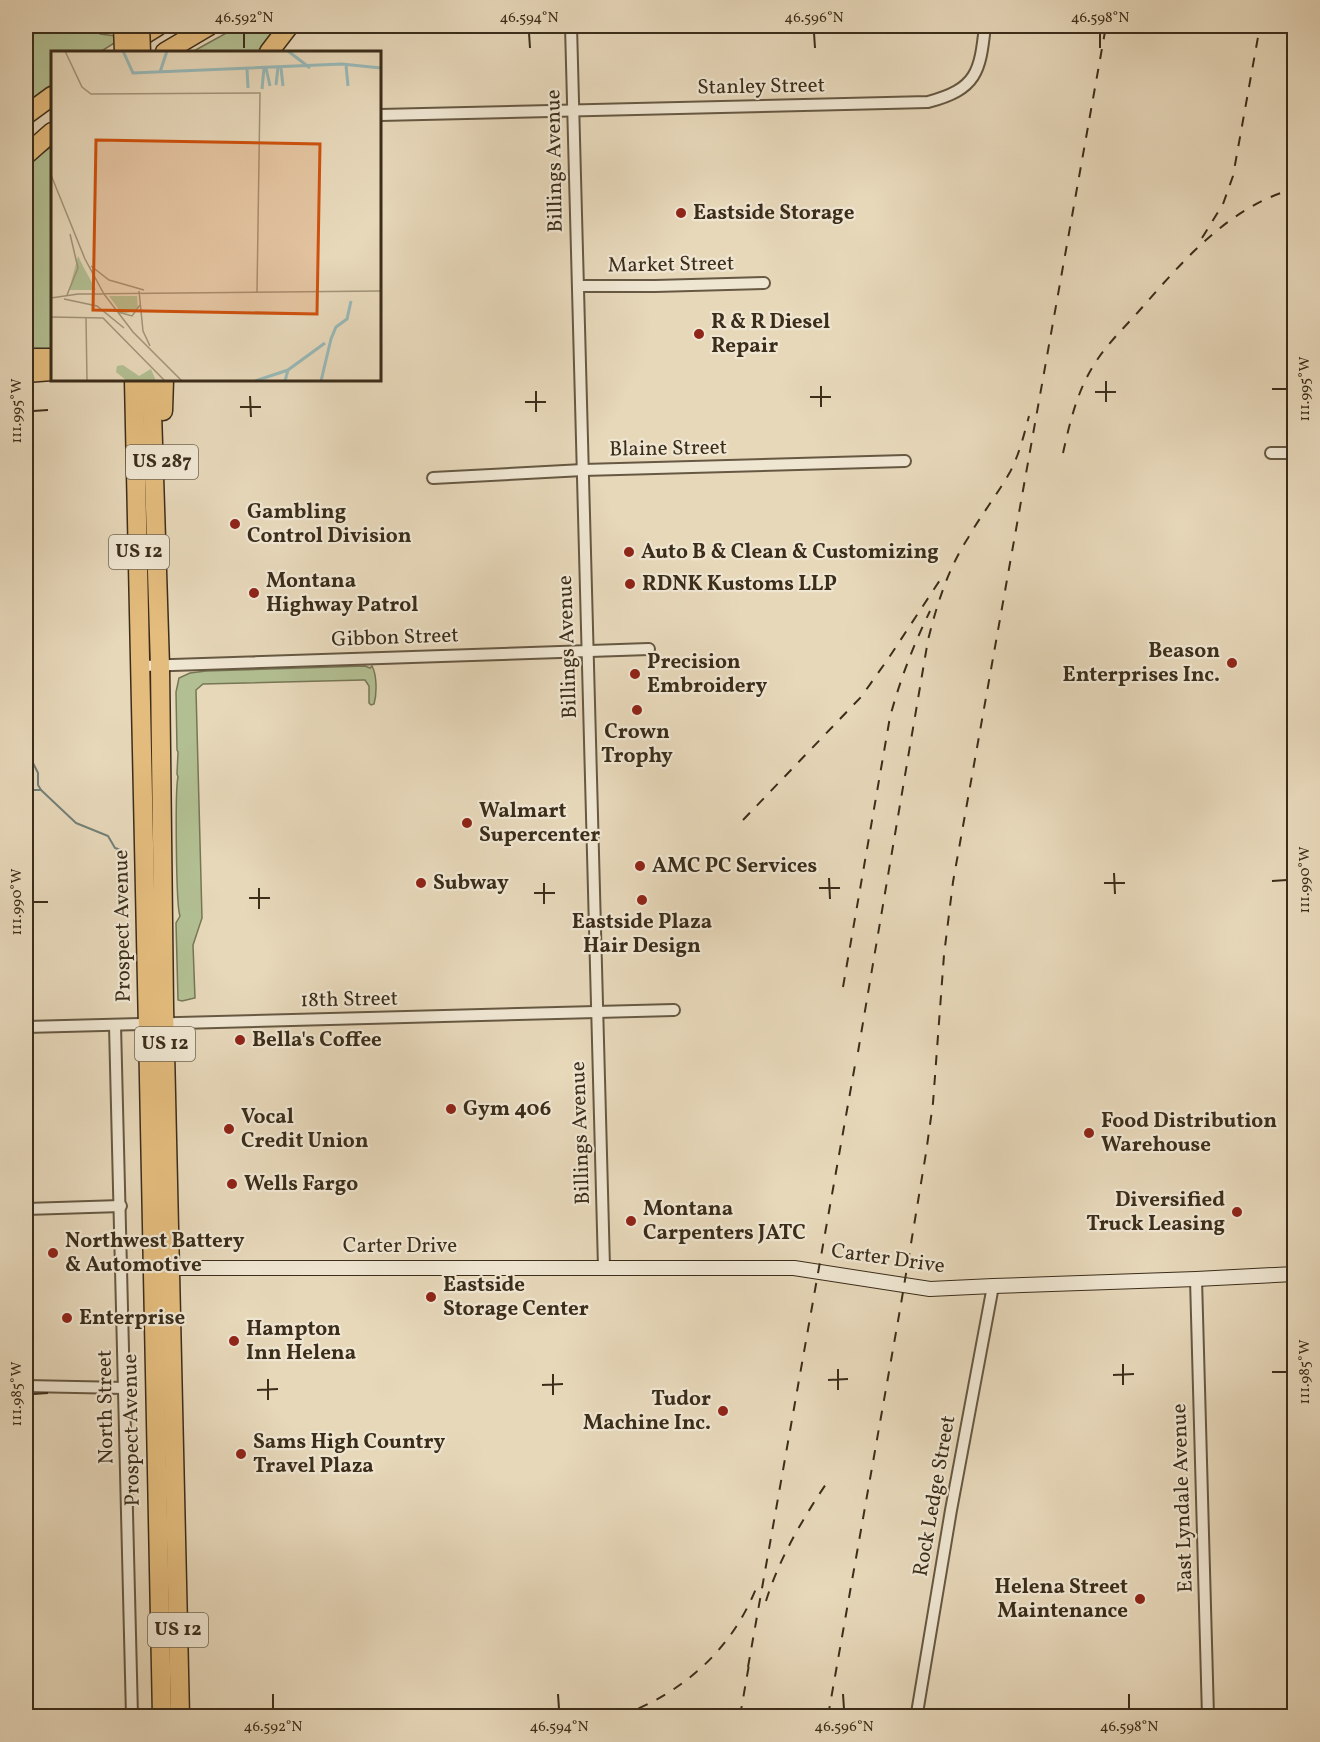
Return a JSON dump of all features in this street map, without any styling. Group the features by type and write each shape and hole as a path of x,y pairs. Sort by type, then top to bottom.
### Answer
{"highway":[{"path":"123,26 124,51"},
{"path":"140,26 141,51"},
{"path":"118,51 158,26"},
{"path":"167,51 209,26"},
{"path":"270,51 290,26"},
{"path":"26,115 51,97"},
{"path":"26,149 51,131"},
{"path":"26,155 51,131"},
{"path":"26,358 51,358"},
{"path":"26,373 51,371"},
{"name":"Prospect Avenue","path":"134,381 151,666 167,1544"},
{"name":"Prospect Avenue","path":"151,381 156,545 151,666"},
{"name":"US 287","path":"156,545 161,491 164,381"},
{"name":"US 12","path":"162,1716 167,1544"},
{"name":"US 12","path":"167,1544 180,1716"}],"street":[{"name":"Billings Avenue","path":"571,26 604,1267"},
{"name":"Stanley Street","path":"573,110 928,102 948,97 966,87 973,78 982,56 985,26"},
{"path":"381,115 573,110"},
{"name":"Market Street","path":"578,286 764,283"},
{"path":"1271,453 1294,453"},
{"name":"Blaine Street","path":"433,478 583,470 905,461"},
{"name":"Gibbon Street","path":"151,666 649,649"},
{"name":"18th Street","path":"26,1028 598,1014 674,1010"},
{"name":"North Street","path":"115,1025 132,1716"},
{"path":"26,1209 121,1206"},
{"name":"Carter Drive","path":"161,1268 794,1268 930,1289 1294,1274"},
{"name":"East Lyndale Avenue","path":"1196,1279 1208,1716"},
{"name":"Rock Ledge Street","path":"917,1713 951,1510 993,1286"},
{"path":"26,1386 125,1388"}],"green space":[{"path":"35,26 95,26 100,34 116,36 116,42 102,51 51,51 51,85 26,103 26,44"},
{"path":"239,26 281,26 264,51 194,51"},
{"path":"51,147 51,351 26,351 26,166"},
{"path":"365,666 370,668 372,666 376,679 375,700 371,705 369,686 365,680 203,684 196,690 202,918 193,945 195,998 178,1000 176,923 180,916 176,848 178,752 176,692 179,678 190,673 206,671"}],"waterway":[{"path":"33,763 38,773 38,785 41,790 76,823 108,836 115,848 121,850"},
{"path":"30,790 41,790"}],"railway":[{"path":"828,1716 926,1153 933,1103 944,955 953,882 1106,26"},
{"path":"1202,238 1223,204 1233,176 1260,26"},
{"path":"1063,453 1071,418 1083,385 1095,363 1110,343 1208,238 1248,208 1294,189"},
{"path":"858,1052 931,627 944,587 961,550 1013,465 1029,416"},
{"path":"743,820 861,697 942,577"},
{"path":"843,987 890,717 907,663 930,611"},
{"path":"748,1667 855,1065"},
{"path":"766,1601 777,1570 792,1540 826,1484"},
{"path":"620,1716 664,1695 703,1666 734,1630 757,1586"},
{"path":"740,1716 750,1659"}],"place":[{"name":"Eastside Storage","path":"681,213"},
{"name":"R & R Diesel Repair","path":"699,334"},
{"name":"Gambling Control Division","path":"235,524"},
{"name":"Auto B & Clean & Customizing","path":"629,552"},
{"name":"RDNK Kustoms LLP","path":"630,584"},
{"name":"Montana Highway Patrol","path":"254,593"},
{"name":"Beason Enterprises Inc.","path":"1232,663"},
{"name":"Precision Embroidery","path":"635,674"},
{"name":"Crown Trophy","path":"637,710"},
{"name":"Walmart Supercenter","path":"467,823"},
{"name":"AMC PC Services","path":"640,866"},
{"name":"Subway","path":"421,883"},
{"name":"Eastside Plaza Hair Design","path":"642,900"},
{"name":"Bella's Coffee","path":"240,1040"},
{"name":"Gym 406","path":"451,1109"},
{"name":"Vocal Credit Union","path":"229,1129"},
{"name":"Food Distribution Warehouse","path":"1089,1133"},
{"name":"Wells Fargo","path":"232,1184"},
{"name":"Diversified Truck Leasing","path":"1237,1212"},
{"name":"Montana Carpenters JATC","path":"631,1221"},
{"name":"Northwest Battery & Automotive","path":"53,1253"},
{"name":"Eastside Storage Center","path":"431,1297"},
{"name":"Enterprise","path":"67,1318"},
{"name":"Hampton Inn Helena","path":"234,1341"},
{"name":"Tudor Machine Inc.","path":"723,1411"},
{"name":"Sams High Country Travel Plaza","path":"241,1454"},
{"name":"Helena Street Maintenance","path":"1140,1599"}]}
